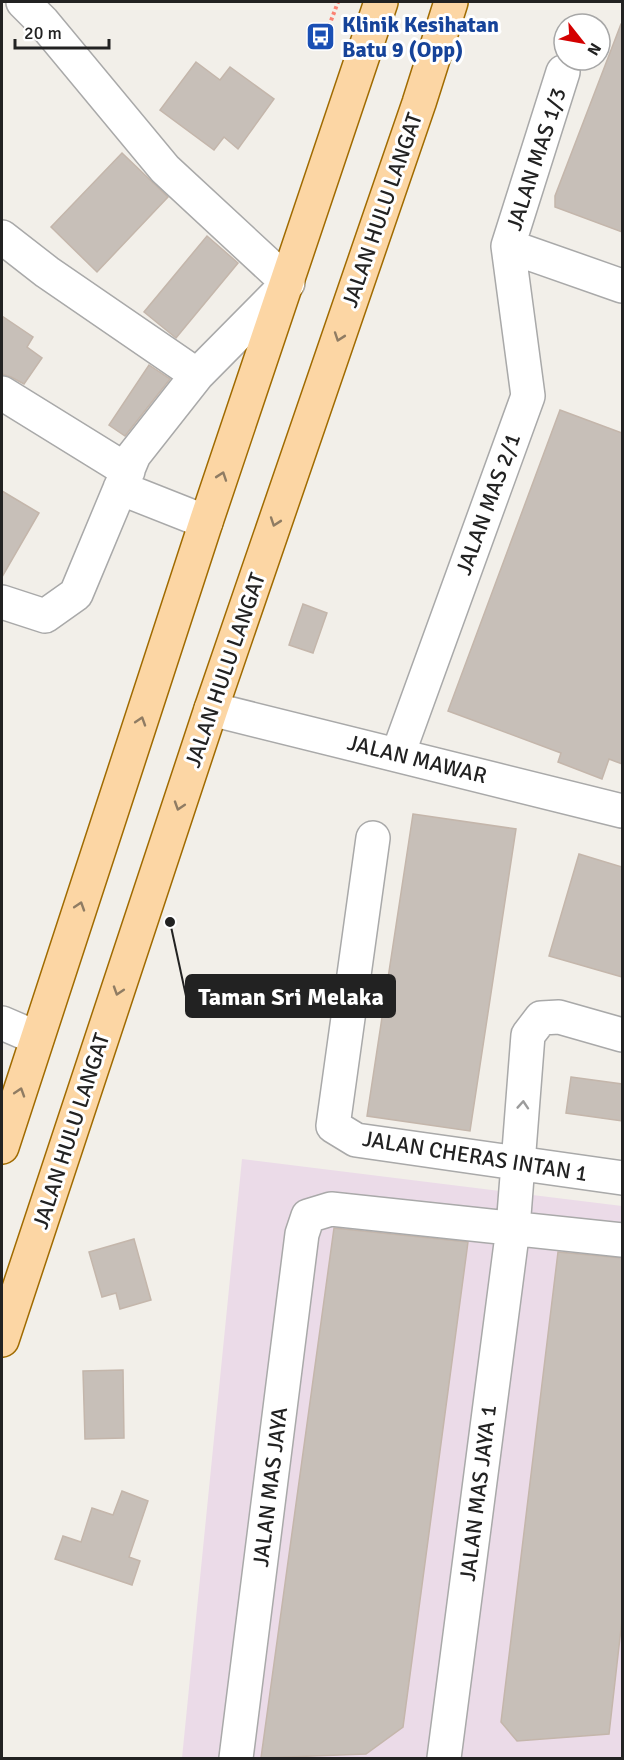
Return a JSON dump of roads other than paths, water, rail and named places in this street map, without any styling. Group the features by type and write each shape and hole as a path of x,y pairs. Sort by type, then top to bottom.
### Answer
{"main road":[{"path":"2,1147 206,522 381,2"},
{"name":"JALAN HULU LANGAT","path":"2,1340 211,709 415,114 451,2"}],"street":[{"path":"2,602 45,616 76,594 134,455 197,375 288,283 165,169 43,22 23,2"},
{"name":"JALAN MAS 1/3","path":"508,246 563,72"},
{"path":"2,237 47,272 197,375"},
{"path":"508,246 622,286"},
{"name":"JALAN MAS 2/1","path":"398,754 528,396 508,246"},
{"path":"2,393 124,479 206,522"},
{"name":"JALAN MAWAR","path":"211,709 622,811"},
{"name":"JALAN CHERAS INTAN 1","path":"373,838 333,1126 356,1140 622,1178"},
{"name":"JALAN MAS JAYA 1","path":"444,1758 513,1228 528,1035 541,1018 559,1017 622,1035"},
{"path":"2,1023 37,1038"},
{"name":"JALAN MAS JAYA","path":"236,1758 302,1234 308,1216 330,1209 513,1228"},
{"path":"513,1228 622,1240"}],"place":[{"name":"Klinik Kesihatan Batu 9 (Opp)","path":"321,37"},
{"name":"Taman Sri Melaka","path":"170,922"}]}
